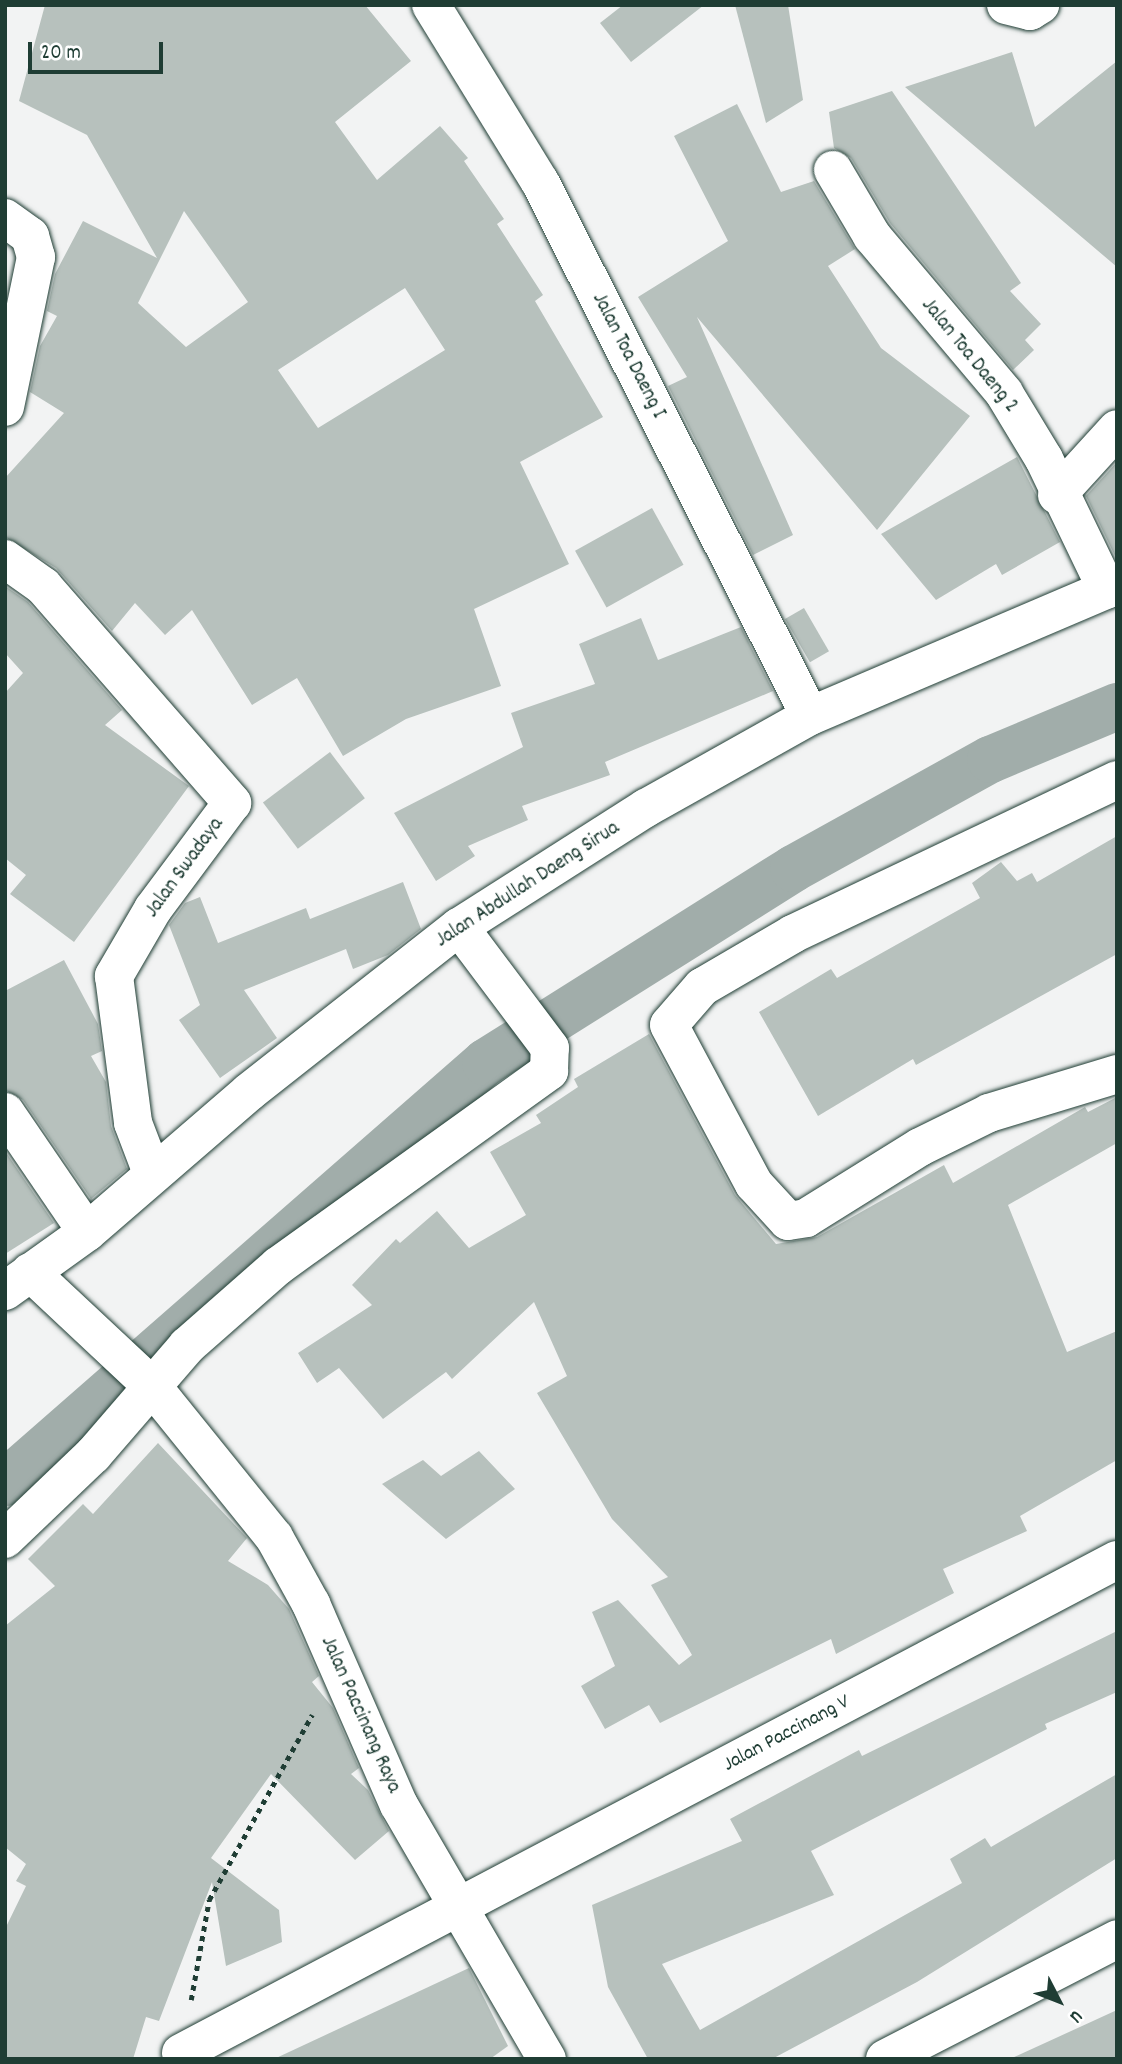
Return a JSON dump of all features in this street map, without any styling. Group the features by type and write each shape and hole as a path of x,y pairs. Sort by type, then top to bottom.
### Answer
{"street":[{"name":"Jalan Toa Daeng I","path":"431,5 540,181 810,716"},
{"path":"1006,5 1030,11 1040,5"},
{"name":"Jalan Toa Daeng 2","path":"832,170 872,236 1004,393 1044,459 1057,495 1112,587"},
{"path":"5,218 30,236 36,257 5,407"},
{"path":"1057,495 1117,429"},
{"name":"Jalan Swadaya","path":"5,559 43,586 232,803 153,909 114,976 133,1122 152,1172"},
{"name":"Jalan Abdullah Daeng Sirua","path":"18,1281 87,1232 152,1172 467,936 646,808 810,716 1112,587"},
{"path":"1117,780 793,934 702,987 669,1025 754,1184 788,1221 806,1218 920,1146 989,1113 1117,1074"},
{"path":"5,1539 93,1455 143,1378 187,1346 278,1266 549,1071 550,1048 467,936"},
{"path":"5,1112 87,1232"},
{"name":"Jalan Paccinang Raya","path":"18,1281 57,1300 143,1378 274,1537 339,1668 399,1805 547,2059"},
{"name":"Jalan Paccinang V","path":"181,2053 1117,1560"},
{"path":"885,2059 1117,1939"}],"path":[{"path":"181,2053 209,1900 339,1668"}],"building":[{"path":"45,5 365,5 411,61 335,122 377,180 440,126 468,158 464,161 504,219 497,224 543,295 535,301 603,417 520,462 569,564 474,609 501,686 406,719 343,756 297,678 252,705 192,610 165,635 135,603 112,631 56,568 5,537 5,478 64,413 30,392 40,346 57,316 47,311 55,274 83,221 157,258 87,135 19,101","holes":["184,211 248,302 186,347 138,303","405,288 445,350 318,428 278,370"]},
{"path":"623,5 704,5 631,62 600,23"},
{"path":"735,5 788,5 803,100 766,123"},
{"path":"1012,52 1035,127 1117,61 1117,267 905,87"},
{"path":"892,91 1021,283 1010,291 1041,324 1025,340 1034,350 1013,370 890,223 851,158 834,148 829,112"},
{"path":"737,104 781,192 814,181 855,249 828,266 881,348 970,416 877,530 697,317 793,535 753,555 668,386 687,377 638,297 728,241 674,136"},
{"path":"1017,457 1060,542 1002,575 996,564 936,600 881,534"},
{"path":"1117,462 1117,560 1086,496"},
{"path":"652,508 684,565 607,608 575,551"},
{"path":"5,586 28,602 122,710 105,725 189,786 74,942 10,894 26,875 5,858 5,693 23,673 5,653"},
{"path":"804,608 829,651 810,662 785,619"},
{"path":"641,618 658,660 741,627 773,691 605,762 610,775 522,806 528,820 468,846 475,856 436,881 394,813 523,747 511,713 595,684 579,644"},
{"path":"330,752 365,798 298,849 263,803"},
{"path":"1117,836 1117,954 916,1065 913,1059 818,1116 759,1012 831,969 837,978 980,898 972,883 1001,862 1017,881 1032,873 1037,882"},
{"path":"403,882 421,929 388,955 353,969 346,949 244,990 277,1038 220,1078 179,1020 200,1005 169,925 185,903 200,897 218,943 306,908 310,919"},
{"path":"64,960 98,1024 102,1051 91,1056 106,1082 111,1126 127,1169 91,1199 23,1100 5,1090 5,991"},
{"path":"649,1034 735,1195 776,1244 817,1237 944,1165 953,1183 1085,1107 1088,1112 1117,1097 1117,1143 1008,1205 1067,1352 1117,1331 1117,1460 1020,1516 1027,1531 943,1569 954,1593 836,1654 831,1639 660,1723 649,1705 605,1729 581,1686 615,1666 592,1612 618,1600 679,1665 692,1655 651,1585 668,1577 612,1519 537,1393 567,1376 534,1302 452,1379 446,1372 383,1419 339,1368 317,1383 298,1353 372,1305 352,1285 396,1239 400,1243 437,1211 469,1248 526,1215 490,1152 541,1123 536,1115 578,1087 574,1079"},
{"path":"5,1151 54,1223 5,1254"},
{"path":"158,1443 247,1538 228,1561 268,1585 289,1609 319,1676 312,1682 333,1708 359,1768 351,1774 368,1790 389,1831 355,1860 271,1774 211,1858 279,1910 282,1942 226,1966 212,1882 159,2021 146,2017 133,2059 5,2059 5,1929 26,1886 16,1881 26,1864 5,1847 5,1626 55,1586 28,1559 83,1504 93,1514"},
{"path":"479,1451 515,1489 446,1539 382,1484 423,1460 441,1476"},
{"path":"1117,1631 1117,1692 1045,1724 1047,1729 811,1851 834,1895 662,1964 700,2030 962,1883 950,1859 985,1838 991,1847 1117,1774 1117,1858 917,1982 772,2059 648,2059 608,1987 592,1905 742,1841 730,1819 859,1750 862,1756"},
{"path":"469,1968 508,2046 490,2059 274,2059"},
{"path":"1117,2010 1117,2059 1010,2059"}],"waterway":[{"path":"5,1482 485,1062 793,868 990,759 1117,706"}]}
